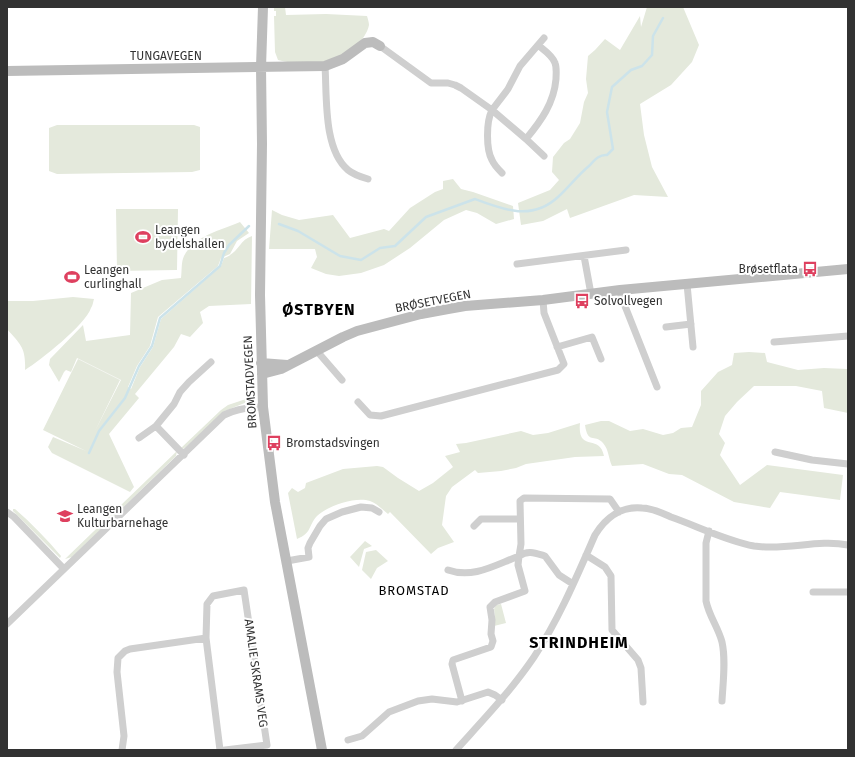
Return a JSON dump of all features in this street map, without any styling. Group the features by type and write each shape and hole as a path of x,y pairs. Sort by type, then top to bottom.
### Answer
{"street":[{"name":"BROMSTADVEGEN","path":"263,7 261,67 262,144 260,295 263,407 275,502 322,750"},
{"path":"502,173 492,162 488,149 488,120 492,110 508,89 520,66 544,38"},
{"name":"TUNGAVEGEN","path":"7,71 325,66 343,59 365,43 373,42 431,83 448,83 454,85 492,110 544,156"},
{"path":"526,139 539,124 548,110 556,81 556,65 554,60 538,45"},
{"path":"325,66 330,136 334,151 347,169 368,179"},
{"path":"517,264 626,250"},
{"path":"584,256 591,294"},
{"name":"BRØSETVEGEN","path":"262,374 288,365 357,331 421,314 465,306 543,300 620,290 848,269"},
{"path":"687,284 693,347"},
{"path":"620,290 621,296 658,387"},
{"path":"358,402 370,415 381,416 558,370 564,364 544,312 543,300"},
{"path":"666,327 691,324"},
{"path":"774,342 848,336"},
{"path":"557,347 592,337 601,359"},
{"path":"316,350 342,380"},
{"path":"139,438 156,426 174,404 180,392 211,362"},
{"path":"261,363 288,365"},
{"path":"7,624 224,416 238,409 263,407"},
{"path":"156,426 184,455"},
{"path":"775,452 812,460 848,464"},
{"path":"462,701 452,662 455,659 489,649 493,646 491,629 492,616 490,609 491,604 525,592 518,565 521,544 520,501 524,498 610,499 619,512"},
{"path":"287,561 309,557 308,548 310,543 323,521 332,516 361,507 366,507 379,512"},
{"path":"456,750 502,700 545,640 599,528 608,519 619,512 628,508 645,508 744,544 766,547 820,543 839,543 848,545"},
{"path":"7,512 14,517 64,568"},
{"path":"474,526 481,519 520,519"},
{"path":"709,531 706,543 706,601 723,647 722,701"},
{"path":"448,570 468,574 529,552 544,556 559,575 573,584"},
{"path":"586,555 605,567 611,576 612,630 638,660 643,702"},
{"name":"AMALIE SKRAMS VEG","path":"206,638 207,604 213,596 244,590 267,745 225,750"},
{"path":"813,592 848,592"},
{"path":"122,750 124,736 117,672 118,658 125,651 130,649 206,638 220,750"},
{"path":"348,740 362,736 385,714 394,709 425,700 450,702 462,701 488,692 502,700"}],"shaded area":[{"path":"274,7 285,7 286,15 326,14 367,16 369,25 360,42 337,58 325,62 312,63 297,63 278,60 275,52 274,16 276,16 276,11 274,11"},
{"path":"647,7 683,7 699,45 692,62 671,85 640,104 644,135 652,167 668,197 634,195 570,218 567,209 543,221 521,225 518,203 550,190 559,180 552,172 553,157 564,143 570,139 580,123 584,102 588,93 586,79 588,56 605,39 620,50 640,16 641,27"},
{"path":"57,125 194,125 200,127 200,170 192,172 57,174 49,171 49,128"},
{"path":"453,179 461,189 513,206 514,219 496,224 477,213 466,210 444,220 410,248 384,265 361,273 339,276 326,274 311,268 317,257 315,249 269,249 272,210 282,215 299,220 333,215 350,238 384,229 389,231 410,208 435,192 443,189 443,181"},
{"path":"116,209 178,209 177,270 117,271"},
{"path":"240,222 249,233 237,241 230,254 221,258 218,266 158,317 150,346 137,366 128,387 131,389 140,367 153,347 161,319 221,266 224,258 233,253 244,240 252,236 251,304 209,306 200,312 203,323 190,337 181,334 174,347 135,394 139,398 109,434 134,487 130,492 52,453 48,447 53,437 86,451 43,430 78,359 120,380 95,431 121,380 77,358 71,372 66,370 59,382 49,365 50,359 83,325 86,341 130,335 131,293 162,280 181,278 183,258 188,249 194,243 209,234"},
{"path":"73,297 94,299 87,315 62,342 25,370 25,357 22,347 7,329 7,301 33,301"},
{"path":"734,353 765,353 767,362 798,370 824,368 847,369 848,413 824,408 822,391 796,386 754,386 725,416 719,434 725,443 720,455 740,485 767,465 843,475 840,500 780,492 770,508 734,502 682,475 669,474 643,464 612,466 603,443 600,440 590,437 586,431 585,425 601,421 609,421 630,431 643,429 663,435 673,433 681,428 692,427 701,405 701,391 718,372 732,365"},
{"path":"246,399 247,402 225,411 187,446 183,449 181,448 221,410 228,405"},
{"path":"580,423 582,438 585,441 598,445 602,449 604,456 575,457 526,464 501,471 478,473 475,470 452,487 446,496 442,525 454,542 438,548 431,554 390,512 388,514 374,503 364,500 342,503 322,512 314,520 308,532 297,539 288,493 292,488 298,492 305,488 306,483 343,469 377,466 383,467 419,491 433,483 453,467 445,456 460,452 456,444 521,431 533,435 548,433"},
{"path":"177,451 176,456 72,557 65,559"},
{"path":"13,509 21,514 45,537 61,556 60,558 13,511"},
{"path":"365,541 372,546 364,549 359,567 350,557"},
{"path":"376,550 388,561 377,568 371,579 362,570 366,552"},
{"path":"501,604 506,623 494,626 494,609 496,605"}],"waterway":[{"path":"279,224 298,231 340,256 361,260 380,248 395,246 426,217 475,199 507,210 518,211 538,209 548,204 558,197 597,158 607,155 613,149 607,112 612,87 631,70 642,66 652,55 653,36 663,18"},
{"path":"89,453 99,431 125,398 139,366 152,346 160,318 220,266 224,253 229,245 249,226"}],"place":[{"name":"Leangen bydelshallen","path":"143,237"},
{"name":"Brøsetflata","path":"810,269"},
{"name":"Leangen curlinghall","path":"72,277"},
{"name":"Solvollvegen","path":"582,301"},
{"name":"Bromstadsvingen","path":"274,443"},
{"name":"Leangen Kulturbarnehage","path":"65,516"}],"district":[{"name":"ØSTBYEN","path":"319,309"},
{"name":"BROMSTAD","path":"414,590"},
{"name":"STRINDHEIM","path":"579,642"}]}
